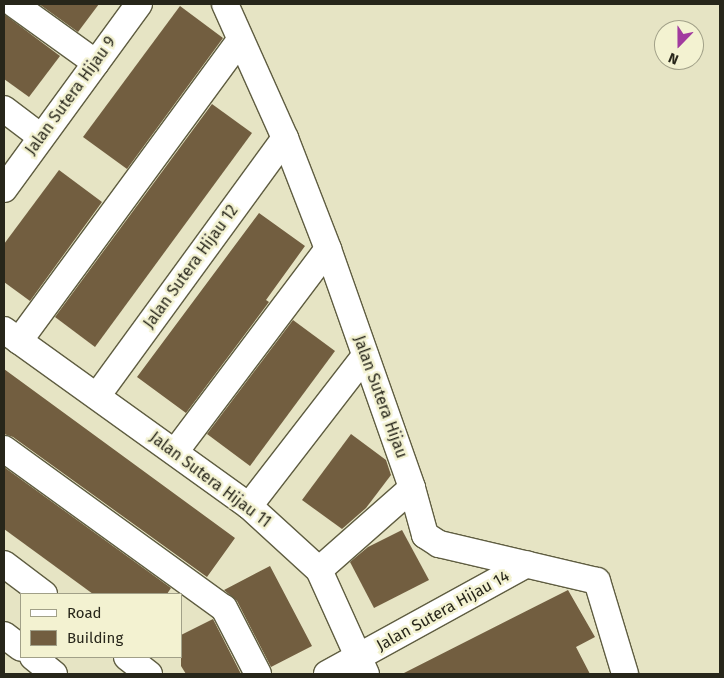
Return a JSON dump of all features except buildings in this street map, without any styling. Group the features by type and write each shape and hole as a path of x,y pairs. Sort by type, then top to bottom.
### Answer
{"street":[{"path":"14,4 96,64"},
{"name":"Jalan Sutera Hijau 9","path":"4,189 139,4"},
{"name":"Jalan Sutera Hijau","path":"225,4 285,138 328,249 412,488 420,526 431,541 597,581 625,674"},
{"path":"11,335 240,40"},
{"path":"4,109 41,137"},
{"name":"Jalan Sutera Hijau 12","path":"97,396 285,138"},
{"path":"175,452 328,249"},
{"name":"Jalan Sutera Hijau 11","path":"11,335 249,506 319,570 363,666"},
{"path":"249,506 365,356"},
{"path":"4,449 224,608 258,674"},
{"path":"319,570 412,488"},
{"path":"4,564 43,593"},
{"name":"Jalan Sutera Hijau 14","path":"327,674 363,666 527,564"},
{"path":"4,635 20,647"},
{"path":"34,658 54,674"},
{"path":"128,658 149,674"}]}
